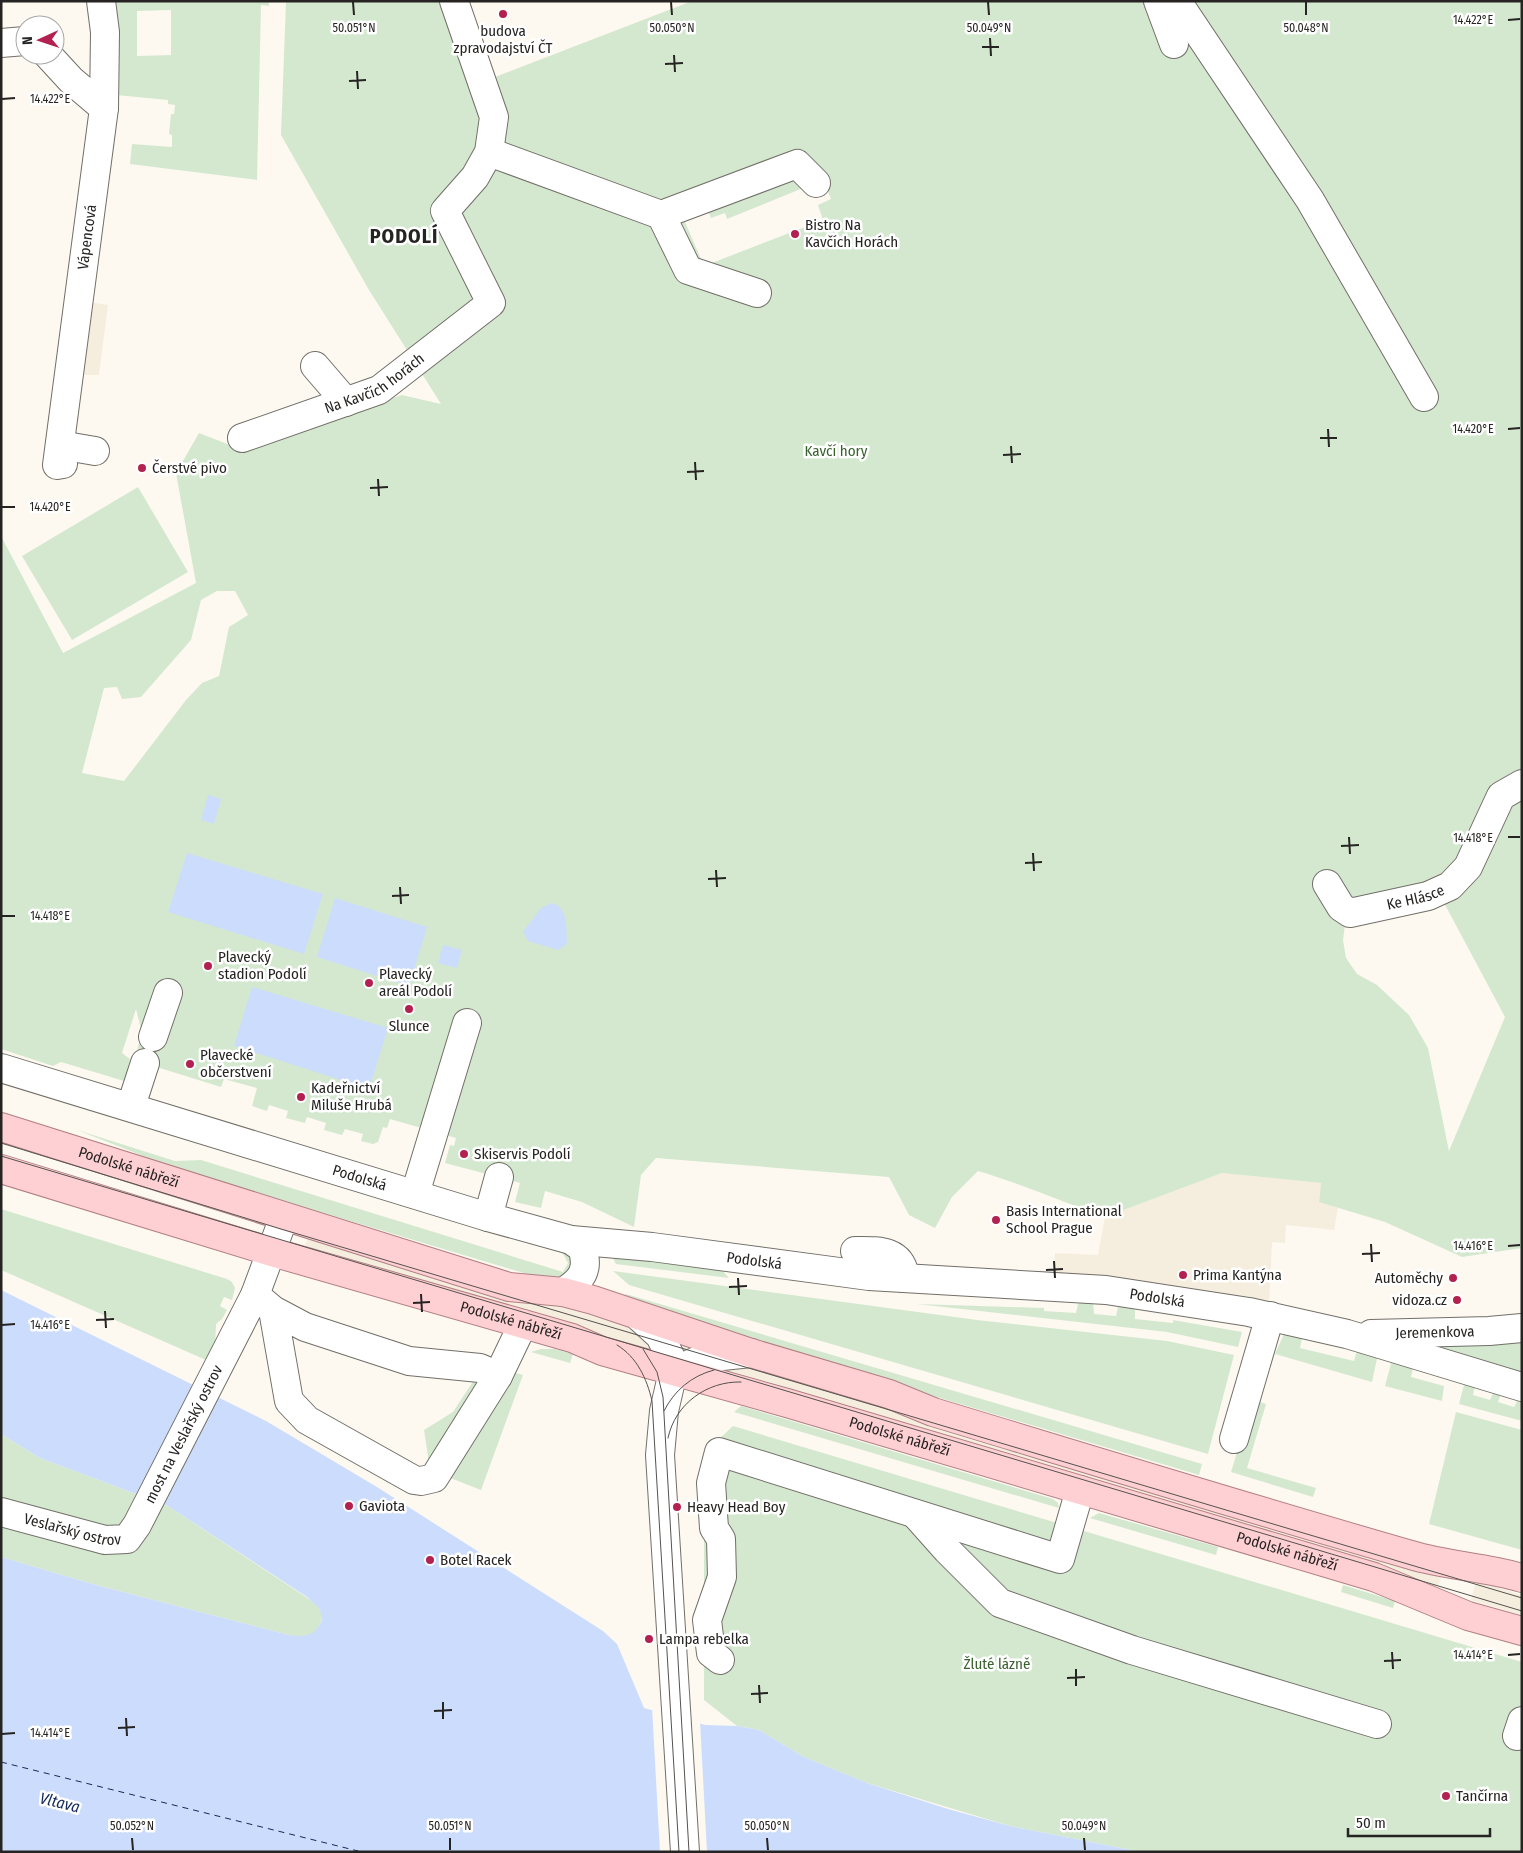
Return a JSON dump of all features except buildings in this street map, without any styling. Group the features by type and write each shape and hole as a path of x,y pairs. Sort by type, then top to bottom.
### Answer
{"main road":[{"name":"Podolské nábřeží","path":"4,1126 284,1217 509,1286 563,1292 751,1353 889,1394 933,1412 1404,1553 1502,1572 1522,1578"},
{"name":"Podolské nábřeží","path":"1,1169 272,1252 572,1338 602,1351 1374,1577 1468,1616 1522,1632"},
{"path":"1420,1596 1437,1596 1442,1594 1448,1584 1449,1576 1446,1568 1430,1559"}],"street":[{"name":"Vápencová","path":"95,451 61,455 104,108 105,32 101,1"},
{"path":"454,1 494,116 489,152 661,216 797,164 816,183"},
{"path":"1158,1 1174,44"},
{"path":"1177,1 1310,200 1424,397"},
{"path":"1,43 15,42"},
{"path":"57,65 71,80 104,108"},
{"name":"Na Kavčích horách","path":"242,438 379,390 491,303 445,211 475,177 489,152"},
{"path":"661,216 688,270 757,293"},
{"path":"315,366 346,402"},
{"name":"Ke Hlásce","path":"1327,884 1341,907 1350,913 1404,902 1443,890 1458,880 1468,867 1501,796 1522,784"},
{"path":"153,1037 168,993"},
{"path":"415,1194 467,1024"},
{"path":"131,1106 145,1063"},
{"name":"Podolská","path":"1,1068 131,1106 488,1217 571,1240 652,1247 869,1276 1106,1290 1270,1316 1347,1334 1522,1387"},
{"path":"488,1217 500,1177"},
{"path":"284,1217 272,1252 264,1294 289,1401 308,1420 414,1480 422,1481 434,1478 489,1372 523,1324"},
{"path":"563,1292 581,1280 585,1270 582,1248 571,1240"},
{"path":"855,1251 879,1250 895,1257 904,1267 905,1278"},
{"path":"264,1294 305,1327 409,1361 489,1372"},
{"name":"most na Veslařský ostrov","path":"137,1525 231,1344 264,1294"},
{"path":"638,1316 660,1336 671,1358 674,1372 664,1411 661,1434 685,1852"},
{"path":"1234,1439 1270,1316"},
{"name":"Jeremenkova","path":"1347,1334 1489,1331 1522,1328"},
{"path":"674,1372 703,1358 751,1353"},
{"path":"720,1660 711,1653 707,1620 722,1577 721,1539 714,1528 711,1483 719,1452 1060,1560 1080,1490"},
{"name":"Veslařský ostrov","path":"1,1512 105,1540 127,1540 137,1525"},
{"path":"915,1514 947,1550 1000,1603 1132,1650 1377,1724"}],"shaded area":[{"path":"88,302 108,305 99,375 79,375"},
{"path":"1222,1173 1321,1183 1319,1201 1338,1208 1334,1230 1286,1225 1285,1243 1272,1242 1269,1306 1054,1279 1055,1253 1098,1255 1105,1217"},
{"path":"310,1236 465,1278 1154,1484 1441,1573 1440,1582 1434,1590 306,1251 305,1244"},
{"path":"1476,1581 1522,1595 1522,1615 1471,1600"}],"green space":[{"path":"116,1 269,1 269,6 261,5 257,180 130,164 132,144 172,147 172,135 169,134 171,114 174,114 175,105 168,104 168,100 116,95 119,44","holes":["171,10 171,55 137,56 137,11"]},
{"name":"Kavčí hory","path":"286,1 438,1 474,85 692,1 1522,1 1522,1248 1462,1257 1385,1222 1319,1202 1321,1183 1222,1173 1105,1217 978,1171 952,1197 935,1228 909,1215 889,1177 656,1158 641,1175 634,1227 582,1202 545,1191 541,1208 515,1202 520,1183 445,1163 450,1145 454,1146 456,1138 390,1119 387,1128 383,1127 378,1142 373,1144 361,1141 363,1134 345,1129 342,1135 324,1130 326,1123 307,1117 305,1123 286,1118 288,1111 269,1105 267,1111 252,1106 257,1088 224,1079 221,1087 134,1060 142,1033 136,1009 122,1053 130,1059 124,1081 61,1062 53,1066 1,1049 1,536 63,653 196,583 176,473 199,433 235,447 402,395 441,404 369,290 281,135","holes":["823,180 831,199 818,205 823,220 704,266 682,215 706,205 711,218 725,213 727,219","217,591 235,591 248,615 229,627 219,676 202,683 186,700 124,781 82,773 104,688 117,687 122,699 141,697 191,640 201,600","1443,901 1505,1017 1449,1151 1428,1048 1409,1015 1377,985 1357,974 1346,958 1343,940 1346,917"]},
{"path":"138,487 188,572 72,640 22,556"},
{"path":"77,1130 175,1161 201,1160 563,1272 568,1263 557,1243 579,1262 557,1283 171,1167"},
{"path":"1,1209 232,1282 235,1288 232,1300 224,1297 220,1306 227,1310 222,1319 216,1324 215,1347 206,1360 1,1270"},
{"path":"611,1255 719,1267 729,1278 616,1264"},
{"path":"613,1271 977,1320 1167,1341 1234,1355 1208,1454 629,1285"},
{"path":"626,1294 1202,1464 1199,1475 621,1303"},
{"path":"1083,1301 1093,1301 1094,1314 1116,1316 1118,1307 1122,1304 1135,1308 1135,1319 1173,1323 1173,1320 1242,1332 1238,1347 1167,1332 917,1304 1044,1308 1044,1311 1076,1313 1078,1304"},
{"path":"1284,1334 1302,1338 1300,1348 1354,1361 1358,1347 1378,1354 1372,1382 1275,1354"},
{"path":"1522,1340 1522,1372 1435,1349 1434,1346"},
{"path":"541,1349 555,1349 573,1354 570,1363 531,1352"},
{"path":"1393,1356 1414,1363 1411,1377 1444,1386 1442,1401 1385,1386"},
{"path":"508,1371 523,1375 481,1490 448,1477"},
{"path":"474,1380 484,1384 429,1463 424,1430 453,1412"},
{"path":"1465,1381 1476,1382 1473,1395 1490,1400 1494,1391 1501,1393 1498,1402 1514,1407 1522,1392 1522,1421 1459,1404"},
{"path":"1253,1400 1266,1404 1247,1468 1316,1488 1313,1497 1231,1472"},
{"path":"741,1406 1053,1499 1058,1503 1059,1508 734,1412"},
{"path":"1456,1412 1522,1430 1522,1550 1429,1524"},
{"name":"Žluté lázně","path":"733,1426 1522,1662 1522,1852 1141,1852 1010,1826 867,1783 804,1757 759,1730 737,1726 704,1700 704,1453"},
{"path":"1,1434 40,1458 168,1506 318,1605 321,1610 322,1619 318,1628 306,1638 289,1635 96,1585 1,1557"},
{"path":"1099,1513 1218,1547 1216,1555 1090,1518"},
{"path":"1343,1585 1395,1601 1393,1608 1341,1592"}],"water":[{"path":"208,795 221,799 214,824 201,820"},
{"path":"187,853 323,894 304,954 168,912"},
{"path":"335,898 427,927 409,986 317,957"},
{"path":"552,903 561,909 566,920 567,944 558,950 528,941 523,932 541,908"},
{"path":"443,945 462,950 457,968 438,963"},
{"path":"252,987 388,1028 369,1089 234,1046"},
{"name":"Vltava","path":"1,1290 266,1421 377,1487 603,1631 617,1644 644,1708 705,1725 737,1726 759,1730 804,1757 867,1783 948,1809 1010,1826 1141,1852 1,1852 1,1557 96,1585 289,1635 308,1635 316,1630 322,1620 320,1609 307,1597 168,1506 40,1458 1,1434"}],"pier":[{"path":"652,1707 700,1721 707,1852 660,1852"}],"ferry route":[{"path":"1,1762 362,1852"}],"tram line":[{"path":"1,1143 281,1229 1522,1598"},
{"path":"1,1156 1522,1611"},
{"path":"617,1345 636,1362 652,1401 679,1852"},
{"path":"643,1349 657,1372 663,1397 689,1852"},
{"path":"664,1411 684,1385 698,1376 714,1370"},
{"path":"668,1438 678,1415 694,1397 716,1386 741,1382"}],"place":[{"name":"budova zpravodajství ČT","path":"503,14"},
{"name":"Bistro Na Kavčích Horách","path":"795,234"},
{"name":"Čerstvé pivo","path":"142,468"},
{"name":"Plavecký stadion Podolí","path":"208,966"},
{"name":"Plavecký areál Podolí","path":"369,983"},
{"name":"Slunce","path":"409,1009"},
{"name":"Plavecké občerstvení","path":"190,1064"},
{"name":"Kadeřnictví Miluše Hrubá","path":"301,1097"},
{"name":"Skiservis Podolí","path":"464,1154"},
{"name":"Basis International School Prague","path":"996,1220"},
{"name":"Prima Kantýna","path":"1183,1275"},
{"name":"Automěchy","path":"1453,1278"},
{"name":"vidoza.cz","path":"1457,1300"},
{"name":"Gaviota","path":"349,1506"},
{"name":"Heavy Head Boy","path":"677,1507"},
{"name":"Botel Racek","path":"430,1560"},
{"name":"Lampa rebelka","path":"649,1639"},
{"name":"Tančírna","path":"1446,1796"}],"district":[{"name":"PODOLÍ","path":"404,236"}]}
